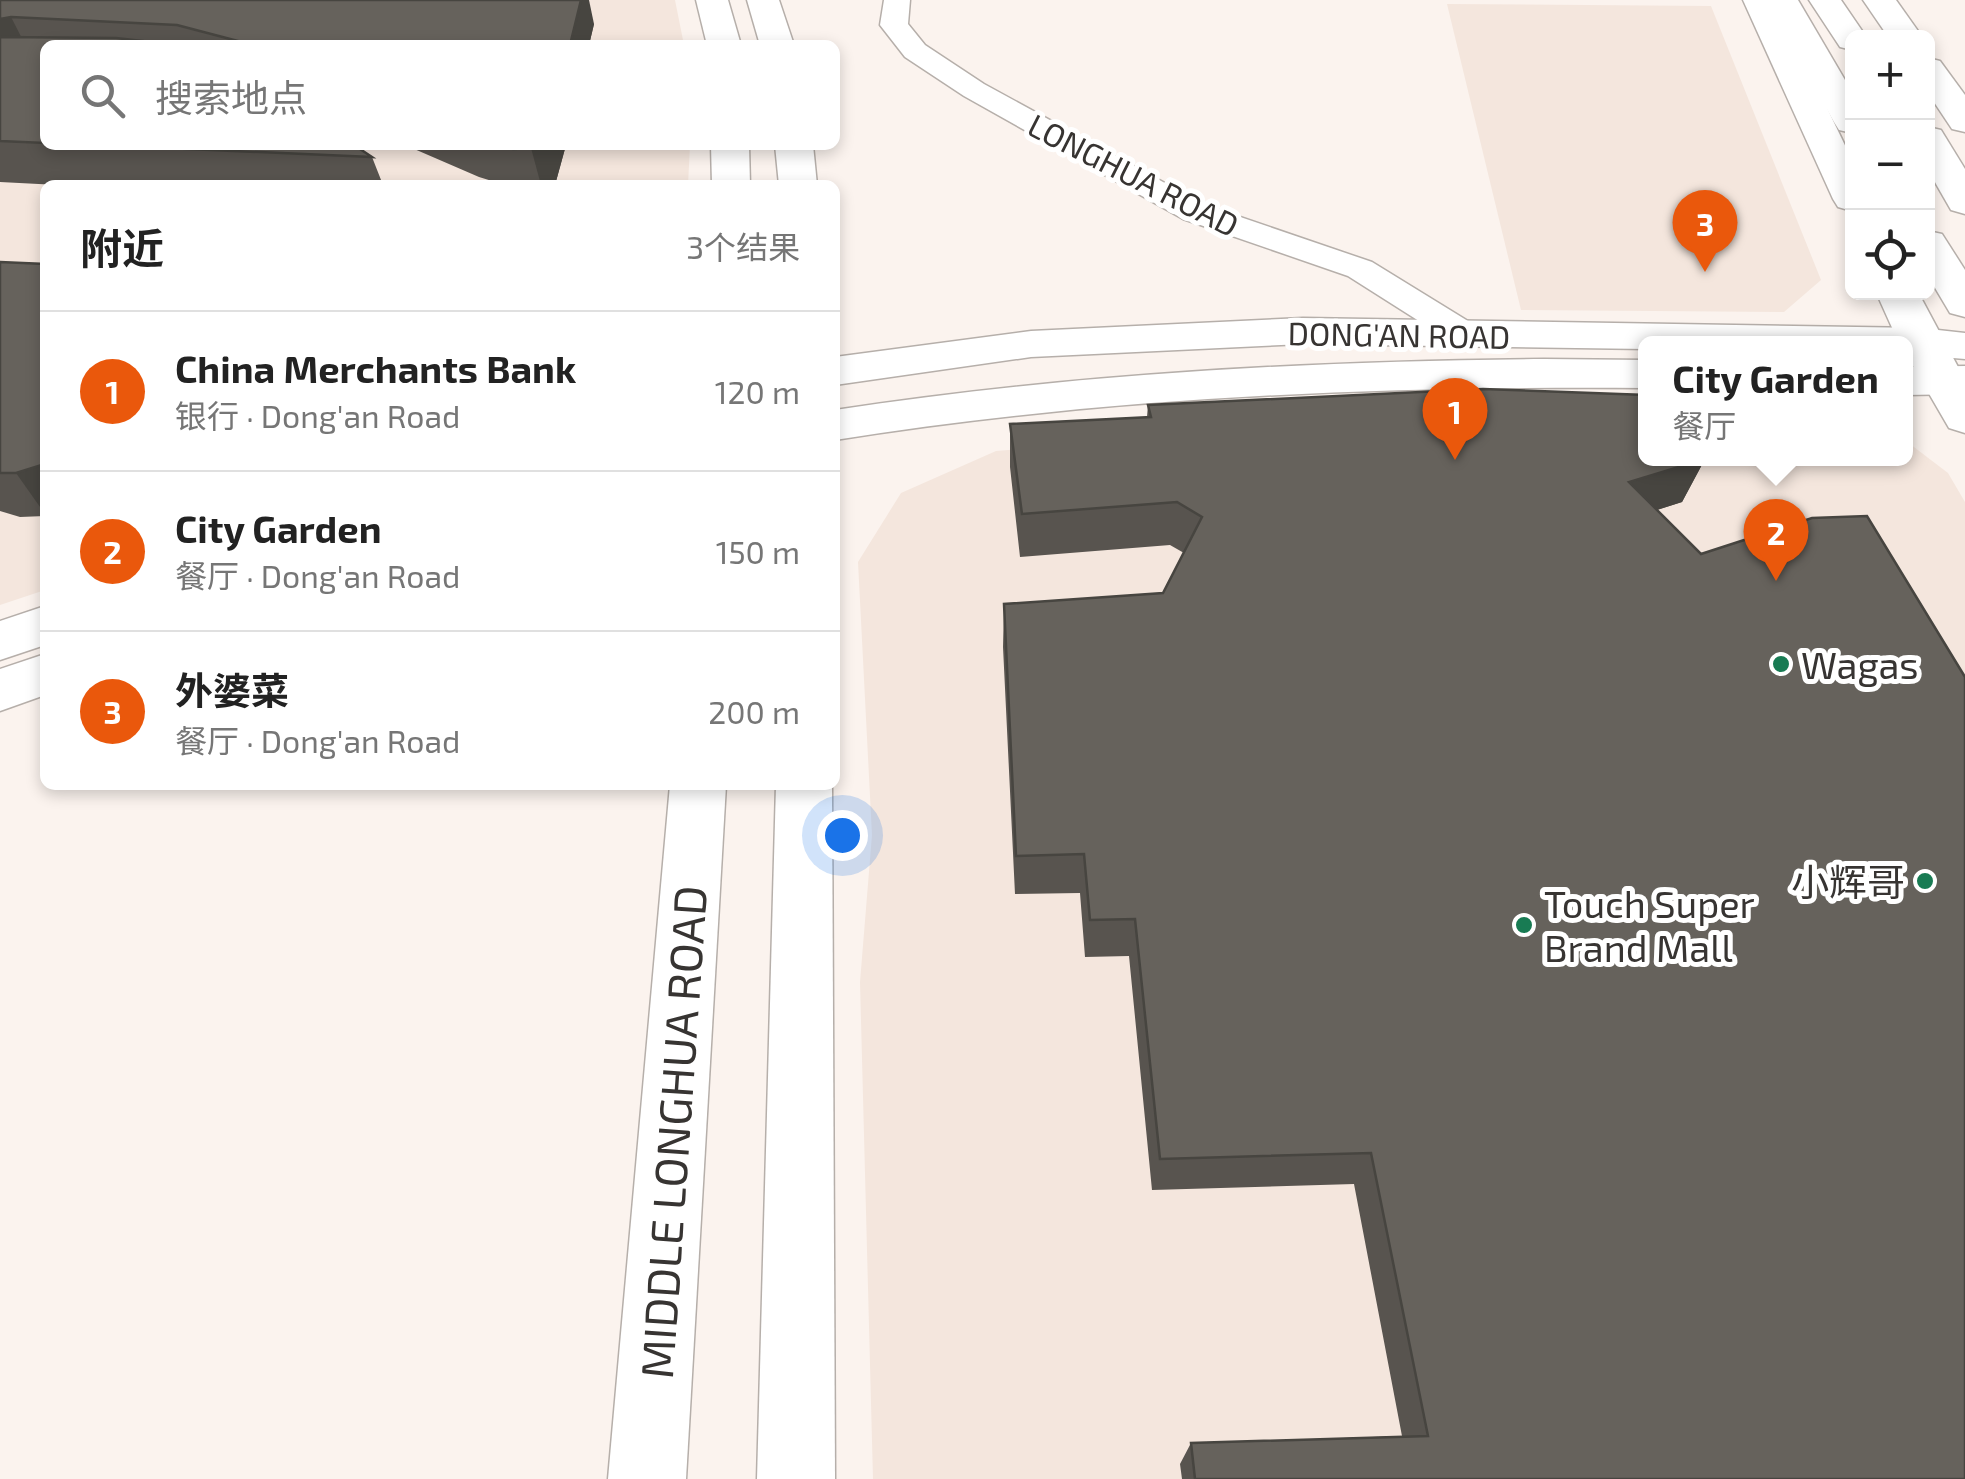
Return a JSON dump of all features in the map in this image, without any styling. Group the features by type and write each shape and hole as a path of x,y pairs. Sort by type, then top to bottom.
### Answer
{"main road":[{"path":"712,0 723,40"},
{"path":"763,0 775,40"},
{"path":"1760,0 1845,111"},
{"path":"1760,0 1845,184"},
{"path":"1782,0 1845,110"},
{"path":"1826,0 1846,30"},
{"path":"1847,0 1864,30"},
{"path":"1880,0 1901,30"},
{"path":"1935,78 1965,120"},
{"path":"730,150 732,180"},
{"path":"794,150 798,180"},
{"path":"1935,151 1965,205"},
{"path":"1935,162 1965,205"},
{"path":"1935,255 1965,304"},
{"path":"1902,300 1944,375"},
{"name":"DONG'AN ROAD","path":"840,370 1014,346 1304,331 1464,334 1638,349"},
{"name":"DONG'AN ROAD","path":"1913,372 1944,375"},
{"name":"DONG'AN ROAD","path":"840,424 919,410 1171,382 1338,374 1638,374"},
{"path":"0,641 40,627"},
{"path":"0,690 40,676"},
{"name":"MIDDLE LONGHUA ROAD","path":"647,1479 698,790"},
{"path":"796,1479 804,790"}],"street":[{"name":"LONGHUA ROAD","path":"896,0 894,25 914,50 974,90 1194,212 1360,269 1464,334"}],"shaded area":[{"path":"0,0 675,0 683,40 40,40 40,150 690,150 688,180 40,180 40,592 0,605"},
{"path":"1447,4 1711,6 1821,280 1784,312 1521,310"},
{"name":"Touch Super Brand Mall","path":"1267,428 1638,457 1638,466 1913,466 1913,446 1948,473 1965,502 1965,1479 873,1479 860,982 872,835 858,562 901,493 996,451"}],"building":[{"path":"0,0 581,0 571,40 234,40 177,25 0,19"},
{"path":"0,37 134,40 40,40 40,143 0,141"},
{"path":"212,150 362,150 372,157"},
{"path":"0,262 40,264 40,466 0,473"},
{"name":"Touch Super Brand Mall","path":"1483,389 1638,395 1638,466 1682,466 1629,482 1701,554 1812,518 1867,516 1965,677 1965,1479 1195,1479 1191,1443 1428,1436 1371,1153 1160,1159 1135,919 1090,920 1084,854 1016,856 1004,604 1163,593 1202,517 1177,502 1022,514 1010,424 1151,417 1148,405"}],"place":[{"name":"外婆菜","path":"1705,272"},
{"name":"China Merchants Bank","path":"1455,460"},
{"name":"City Garden","path":"1776,581"},
{"name":"Wagas","path":"1781,664"},
{"name":"小辉哥","path":"1925,881"},
{"name":"Touch Super Brand Mall","path":"1524,925"}]}
